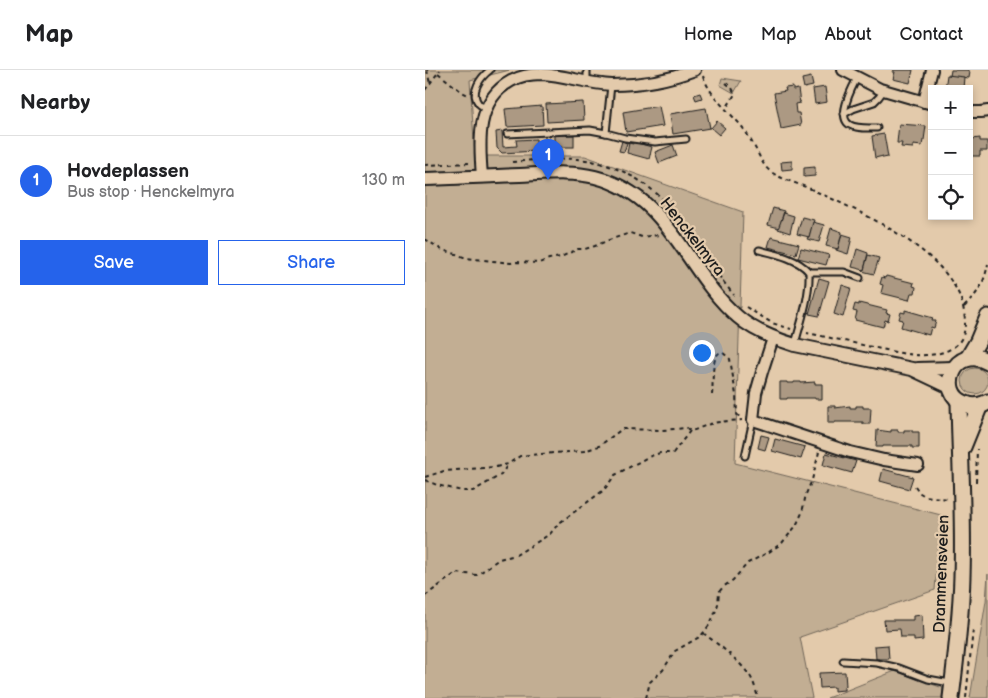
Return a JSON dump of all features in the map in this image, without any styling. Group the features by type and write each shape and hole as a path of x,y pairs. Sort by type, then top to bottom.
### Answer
{"main road":[{"path":"968,358 988,317"},
{"path":"984,404 969,405 959,401 951,387 951,377 954,368 968,358 978,358 988,362"},
{"name":"Drammensveien","path":"952,691 962,576 959,401"},
{"name":"Drammensveien","path":"961,451 971,423 984,404"}],"street":[{"path":"482,176 481,128 486,108 499,89 522,76 539,74 587,82 628,85 648,83 695,70"},
{"path":"843,70 872,86 928,103"},
{"path":"930,85 932,70"},
{"path":"973,112 988,111"},
{"name":"Henckelmyra","path":"425,179 558,173 595,177 620,186 637,196 657,214 725,305 748,325 773,338 795,345 912,369 954,368"},
{"path":"773,338 761,372 749,421 884,460 918,465"},
{"name":"Henckelmyra","path":"912,369 951,387"}],"lane":[{"path":"486,108 479,104 476,98 476,89 479,80 490,70"},
{"path":"587,70 587,82"},
{"path":"857,78 846,105 844,114 846,122 863,128 877,128"},
{"path":"606,132 611,84"},
{"path":"844,114 874,102 884,90"},
{"path":"507,134 590,130 606,132 625,138 655,142 686,138"},
{"path":"759,250 789,259 803,266 809,272 844,272 860,278"},
{"path":"795,345 807,298 809,272"},
{"path":"745,456 749,421"},
{"path":"843,661 877,663 899,668 952,691"}],"path":[{"path":"427,70 430,84"},
{"path":"425,90 440,70"},
{"path":"700,70 710,91 745,130 769,171 862,214 895,232 933,260 950,278 959,292 964,308 965,328 962,338 951,349 934,355 919,355 799,331 772,323 744,304"},
{"path":"437,73 462,92 476,98"},
{"path":"726,83 735,94 726,110"},
{"path":"511,162 557,159 588,161 609,167 635,179 661,197 675,213 727,286 740,301"},
{"path":"425,165 481,163"},
{"path":"425,239 442,250 466,258 511,264 517,262 539,263 630,233 643,237 662,234 668,227"},
{"path":"964,308 977,294 982,285 988,264"},
{"path":"712,395 714,362 716,356 722,352 730,359 737,414 742,420"},
{"path":"425,479 444,471 496,467 508,464 520,456 584,451 599,446 622,429 662,430 687,428 690,431 724,421 749,421"},
{"path":"425,596 456,573 477,575 499,559 516,555 550,534 558,524 604,490 615,475 648,457 661,453 673,453 690,431"},
{"path":"646,698 650,682 663,670 675,651 701,636 718,604 719,592 723,587 733,580 748,563 769,552 782,542 796,526 812,480 821,442"},
{"path":"425,479 437,485 462,491 473,491 501,476 508,464"},
{"path":"915,486 925,496 962,500"},
{"path":"703,633 718,644 751,677 759,698"}],"shaded area":[{"path":"425,70 510,70 470,80 475,156 585,156 743,212 735,463 941,515 935,590 800,637 812,698 425,698"},
{"path":"722,78 741,81 734,93 720,85"},
{"path":"975,368 984,372 988,381 984,390 975,394 966,390 962,381 966,372"},
{"path":"988,574 988,698 970,698 986,601"},
{"path":"895,671 943,688 942,698 827,698"}],"building":[{"path":"893,70 913,70 910,83 893,79 895,72 892,72"},
{"path":"951,70 968,70 970,72 969,78 950,76"},
{"path":"947,75 964,77 963,85 946,85"},
{"path":"811,77 813,86 804,88 802,79"},
{"path":"793,87 793,90 798,89 800,103 795,104 796,113 799,113 801,125 781,129 774,93 786,91 785,88"},
{"path":"825,87 827,102 815,104 813,89"},
{"path":"700,93 702,98 696,100 694,95"},
{"path":"583,102 584,120 547,122 546,104"},
{"path":"542,106 543,125 507,127 505,109"},
{"path":"659,106 663,126 626,132 623,112"},
{"path":"706,108 710,128 673,134 670,114"},
{"path":"717,121 725,128 719,135 711,128"},
{"path":"899,124 926,126 922,146 913,145 913,148 901,147 902,143 897,143"},
{"path":"502,131 503,147 517,146 516,140 536,139 537,151 502,153 497,148 496,132"},
{"path":"884,134 888,157 875,158 872,136"},
{"path":"554,135 574,135 574,147 554,147"},
{"path":"980,138 980,141 987,141 987,151 980,151 980,156 973,156 973,139"},
{"path":"622,141 627,143 624,152 619,151"},
{"path":"633,142 652,147 649,159 627,153 629,143 633,144"},
{"path":"673,145 677,156 659,163 655,152"},
{"path":"792,161 792,169 782,170 781,162"},
{"path":"815,167 815,176 804,177 804,168"},
{"path":"773,208 784,211 779,228 768,225"},
{"path":"784,213 794,216 790,233 778,229"},
{"path":"802,217 814,220 809,237 797,234"},
{"path":"813,222 824,225 819,242 807,239"},
{"path":"831,228 842,232 838,249 826,246"},
{"path":"842,234 852,237 848,254 836,250 838,249"},
{"path":"771,237 799,244 796,254 768,247"},
{"path":"801,248 829,255 826,265 798,258"},
{"path":"857,249 868,253 864,270 852,267"},
{"path":"868,255 879,258 874,274 862,271 864,270"},
{"path":"886,276 914,283 913,286 916,287 915,293 911,293 909,300 881,293 883,285 880,284 882,277 885,278"},
{"path":"819,278 829,281 819,316 809,314"},
{"path":"842,285 851,288 843,317 834,314"},
{"path":"859,303 887,310 886,313 890,314 888,321 885,320 883,327 855,320 857,312 853,311 855,304 859,305"},
{"path":"905,310 933,318 932,321 936,321 934,328 931,327 929,335 901,327 903,320 899,319 901,312 905,313"},
{"path":"780,382 815,382 815,384 822,384 822,399 780,399"},
{"path":"828,406 835,406 835,408 863,406 863,408 871,408 870,424 863,424 863,422 828,423"},
{"path":"877,430 891,432 891,430 898,430 898,432 904,432 904,430 912,430 912,432 919,432 919,448 912,448 912,446 876,447"},
{"path":"761,435 769,437 765,450 758,448"},
{"path":"775,439 805,447 801,459 772,451"},
{"path":"826,453 856,461 852,473 823,465"},
{"path":"883,469 913,477 909,489 880,481"},
{"path":"922,615 923,640 914,641 914,637 901,637 900,629 885,630 884,620 913,620 913,616"},
{"path":"888,645 889,659 876,659 875,646"},
{"path":"845,672 846,686 844,686 844,690 834,691 834,687 820,688 819,673"}],"place":[{"name":"Hovdeplassen","path":"548,180"}]}
